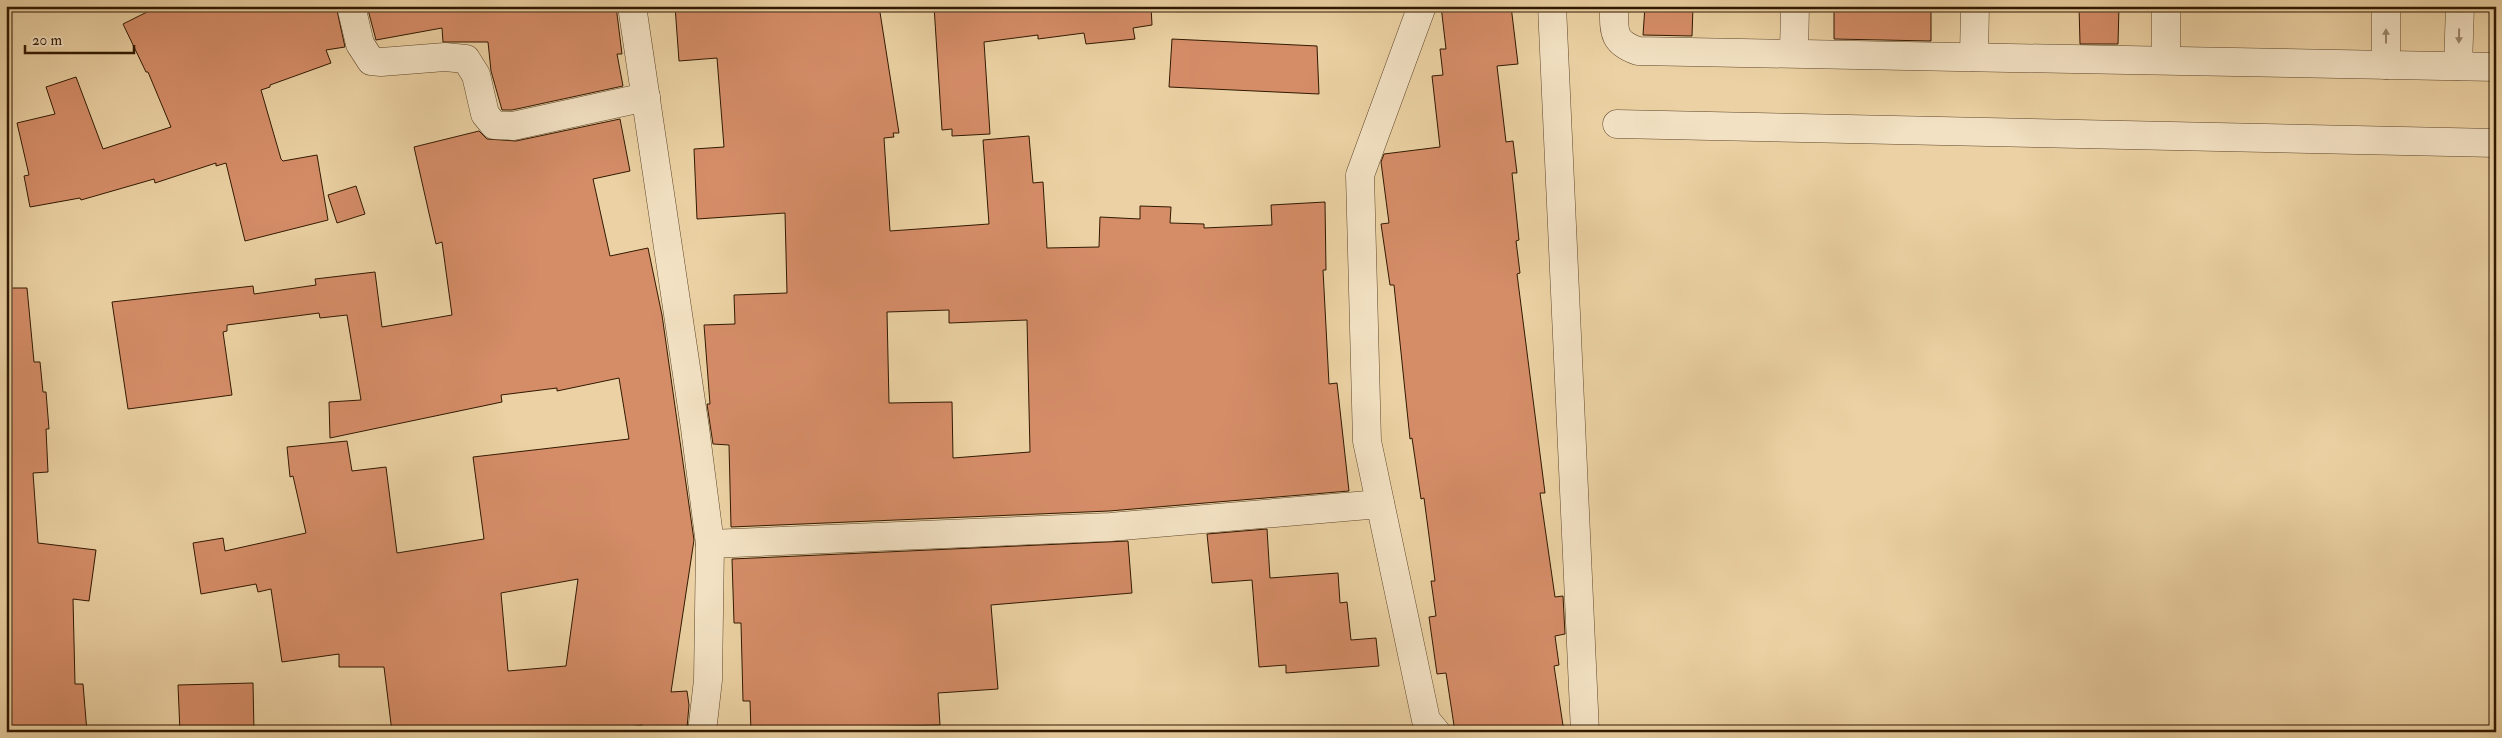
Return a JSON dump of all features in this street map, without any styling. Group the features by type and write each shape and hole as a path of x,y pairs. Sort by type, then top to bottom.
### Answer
{"street":[{"path":"351,6 360,44 366,55 372,60 381,62 444,57 466,59 476,75 485,114 494,125 513,126 646,96"},
{"path":"632,6 694,418 710,544 708,680 702,732"},
{"path":"1422,6 1360,175 1367,440 1426,720 1436,732"},
{"path":"1552,6 1585,732"},
{"path":"1614,6 1616,38 1624,46 1638,51 2496,67"},
{"path":"1794,6 1794,53"},
{"path":"1974,57 1975,6"},
{"path":"2166,6 2166,60"},
{"path":"2386,6 2386,65"},
{"path":"2458,66 2460,6"},
{"path":"1617,124 2496,143"},
{"path":"710,544 1110,527 1380,504"}],"building":[{"path":"159,6 336,6 345,47 326,50 331,63 261,90 281,159 283,161 317,155 328,220 245,241 226,163 216,166 216,163 155,183 154,179 81,200 80,198 30,207 24,176 29,175 17,123 55,114 46,87 76,77 103,149 171,127 148,72 146,72 123,24"},
{"path":"367,6 616,6 622,54 617,54 623,86 512,110 502,110 491,71 488,42 443,42 442,28 376,40"},
{"path":"675,6 879,6 899,133 893,133 894,137 884,138 890,231 989,224 983,140 1029,136 1033,183 1043,182 1047,248 1099,247 1100,217 1140,219 1140,206 1171,207 1170,223 1204,224 1204,228 1272,225 1271,205 1325,202 1326,270 1323,270 1329,384 1337,383 1349,491 1109,511 731,527 729,445 713,444 707,404 710,404 704,325 735,324 734,295 787,293 785,213 697,219 694,149 724,147 717,58 679,61","holes":["949,310 949,323 1027,320 1030,452 953,458 952,402 889,403 887,312"]},
{"path":"934,6 1151,6 1152,25 1133,28 1135,39 1086,44 1084,33 1038,39 1038,35 984,42 990,134 952,136 952,129 942,130"},
{"path":"1441,6 1511,6 1518,64 1497,66 1506,142 1513,141 1517,173 1512,173 1519,240 1516,241 1520,273 1517,274 1545,493 1540,493 1555,597 1563,596 1565,634 1555,636 1559,665 1554,666 1564,732 1455,732 1446,673 1437,674 1429,617 1436,616 1431,581 1435,581 1424,498 1421,499 1412,438 1410,439 1394,285 1390,285 1381,224 1389,223 1381,162 1384,154 1440,147 1432,76 1443,75 1440,49 1446,49"},
{"path":"1645,6 1693,6 1692,36 1643,35"},
{"path":"1834,6 1931,6 1931,41 1834,39"},
{"path":"2079,6 2119,6 2118,44 2080,44"},
{"path":"1172,39 1317,46 1319,94 1169,87"},
{"path":"620,119 630,171 593,179 610,256 648,248 662,315 694,540 671,692 687,691 689,705 687,728 642,731 642,725 598,732 392,732 384,667 339,667 339,654 282,662 271,589 258,592 256,584 201,594 193,543 223,538 225,551 306,533 293,476 290,477 287,447 347,441 352,471 386,467 397,553 484,539 473,457 629,439 619,378 557,391 557,388 501,395 502,402 330,438 329,402 361,400 347,315 320,318 319,313 227,325 227,331 223,332 232,395 128,409 112,302 253,286 254,294 316,285 315,279 375,272 382,327 452,315 442,242 436,244 414,147 479,131 487,139 516,141","holes":["578,579 566,666 508,671 501,593"]},
{"path":"356,186 365,214 337,223 328,195"},
{"path":"6,288 27,288 34,362 40,362 43,392 46,392 49,429 46,429 48,472 33,473 38,543 96,550 89,601 73,599 75,684 83,684 87,732 6,732"},
{"path":"1267,529 1270,578 1338,573 1340,603 1347,602 1351,640 1376,638 1379,666 1286,673 1286,665 1259,667 1252,580 1212,583 1207,534"},
{"path":"1128,541 1132,593 991,605 998,689 938,693 940,725 824,728 824,732 751,732 750,701 743,701 741,623 734,623 732,559"},
{"path":"253,683 254,732 180,732 178,685"}]}
